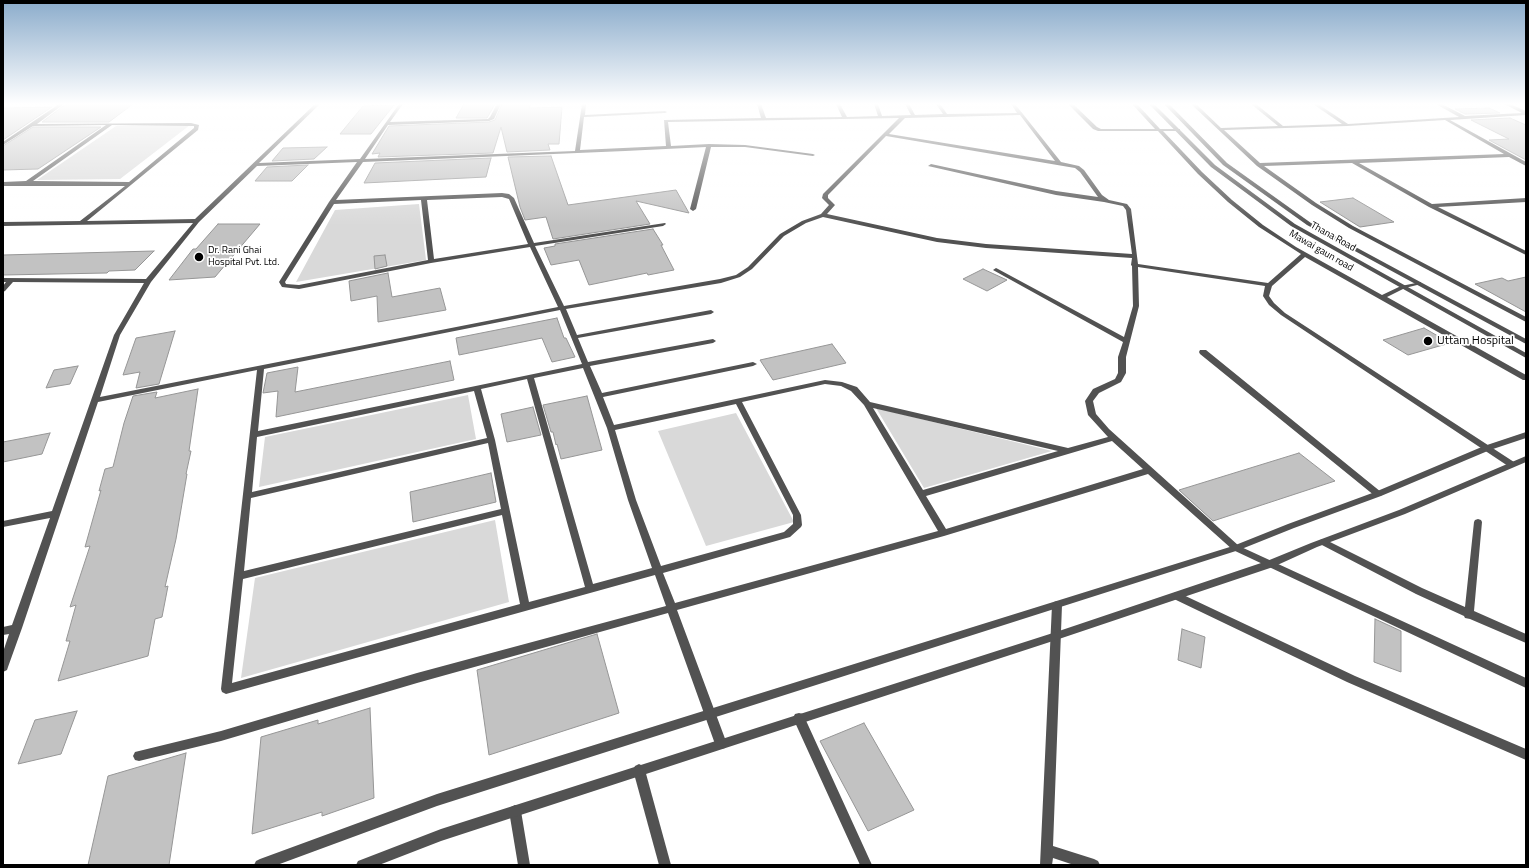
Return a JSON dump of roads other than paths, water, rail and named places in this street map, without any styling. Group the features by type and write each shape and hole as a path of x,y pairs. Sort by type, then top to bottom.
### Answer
{"street":[{"path":"27,183 82,145"},
{"path":"81,223 177,145"},
{"path":"3,667 117,336 148,281 198,222 278,145"},
{"path":"372,145 332,202 282,282 284,286 299,287 431,261 663,224"},
{"path":"577,152 578,145"},
{"path":"258,165 669,148 709,145 745,146 813,155"},
{"path":"693,209 709,145"},
{"path":"823,216 832,205 825,198 825,195 876,145"},
{"path":"945,145 1077,167 1082,171 1095,191 1107,201"},
{"path":"1045,145 1059,163"},
{"name":"Mawai gaun road","path":"1173,145 1230,202 1261,226 1305,254 1526,378"},
{"name":"Thana Road","path":"1192,145 1213,166 1293,225 1526,356"},
{"name":"Thana Road","path":"1207,145 1226,164 1309,224 1526,342"},
{"path":"1237,145 1259,165 1302,196 1351,227 1526,320"},
{"path":"1491,145 1526,164"},
{"path":"1259,165 1510,155"},
{"path":"1353,161 1431,206 1526,253"},
{"path":"931,166 1056,193 1125,205 1130,210 1137,286 1136,306 1122,357 1122,372 1118,380 1096,391 1089,401 1092,415 1114,438 1236,548 1526,682"},
{"path":"3,184 130,184"},
{"path":"332,202 509,196 511,198 562,308 599,396 611,428 632,500 721,744"},
{"path":"424,198 431,261"},
{"path":"1431,206 1526,200"},
{"path":"94,400 562,308 720,282 738,276 750,268 782,235 794,227 823,216 937,240 986,246 1135,256"},
{"path":"3,224 198,222"},
{"path":"1514,248 1526,247"},
{"path":"1305,254 1269,285 1266,296 1271,304 1283,314 1512,464"},
{"path":"1134,265 1269,285"},
{"path":"996,270 1127,342"},
{"path":"3,280 148,281"},
{"path":"3,290 11,280"},
{"path":"1384,298 1403,287 1418,283"},
{"path":"574,337 711,312"},
{"path":"253,435 530,376 713,341"},
{"path":"1203,352 1378,494"},
{"path":"599,396 753,364"},
{"path":"261,367 226,689 787,535 798,525 797,515 738,401"},
{"path":"530,376 590,589"},
{"path":"611,428 825,382 842,384 854,389 868,404 944,534"},
{"path":"477,388 491,440 525,607"},
{"path":"868,404 1068,451"},
{"path":"260,865 437,800 1236,548 1378,494 1487,448 1526,434"},
{"path":"921,494 1114,438"},
{"path":"246,496 491,440"},
{"path":"362,865 441,835 1056,636 1270,564 1402,512 1526,459"},
{"path":"139,756 220,736 417,678 944,534 1150,470"},
{"path":"238,576 505,511"},
{"path":"3,524 57,513"},
{"path":"1469,615 1478,522"},
{"path":"1323,542 1375,570 1469,615 1526,639"},
{"path":"1177,596 1351,679 1526,755"},
{"path":"1046,865 1057,605"},
{"path":"3,631 17,628"},
{"path":"799,718 866,865"},
{"path":"639,770 665,865"},
{"path":"515,811 524,865"},
{"path":"1047,850 1094,865"}],"place":[{"name":"Dr. Rani Ghai Hospital Pvt. Ltd.","path":"199,257"},
{"name":"Uttam Hospital","path":"1428,341"}]}
